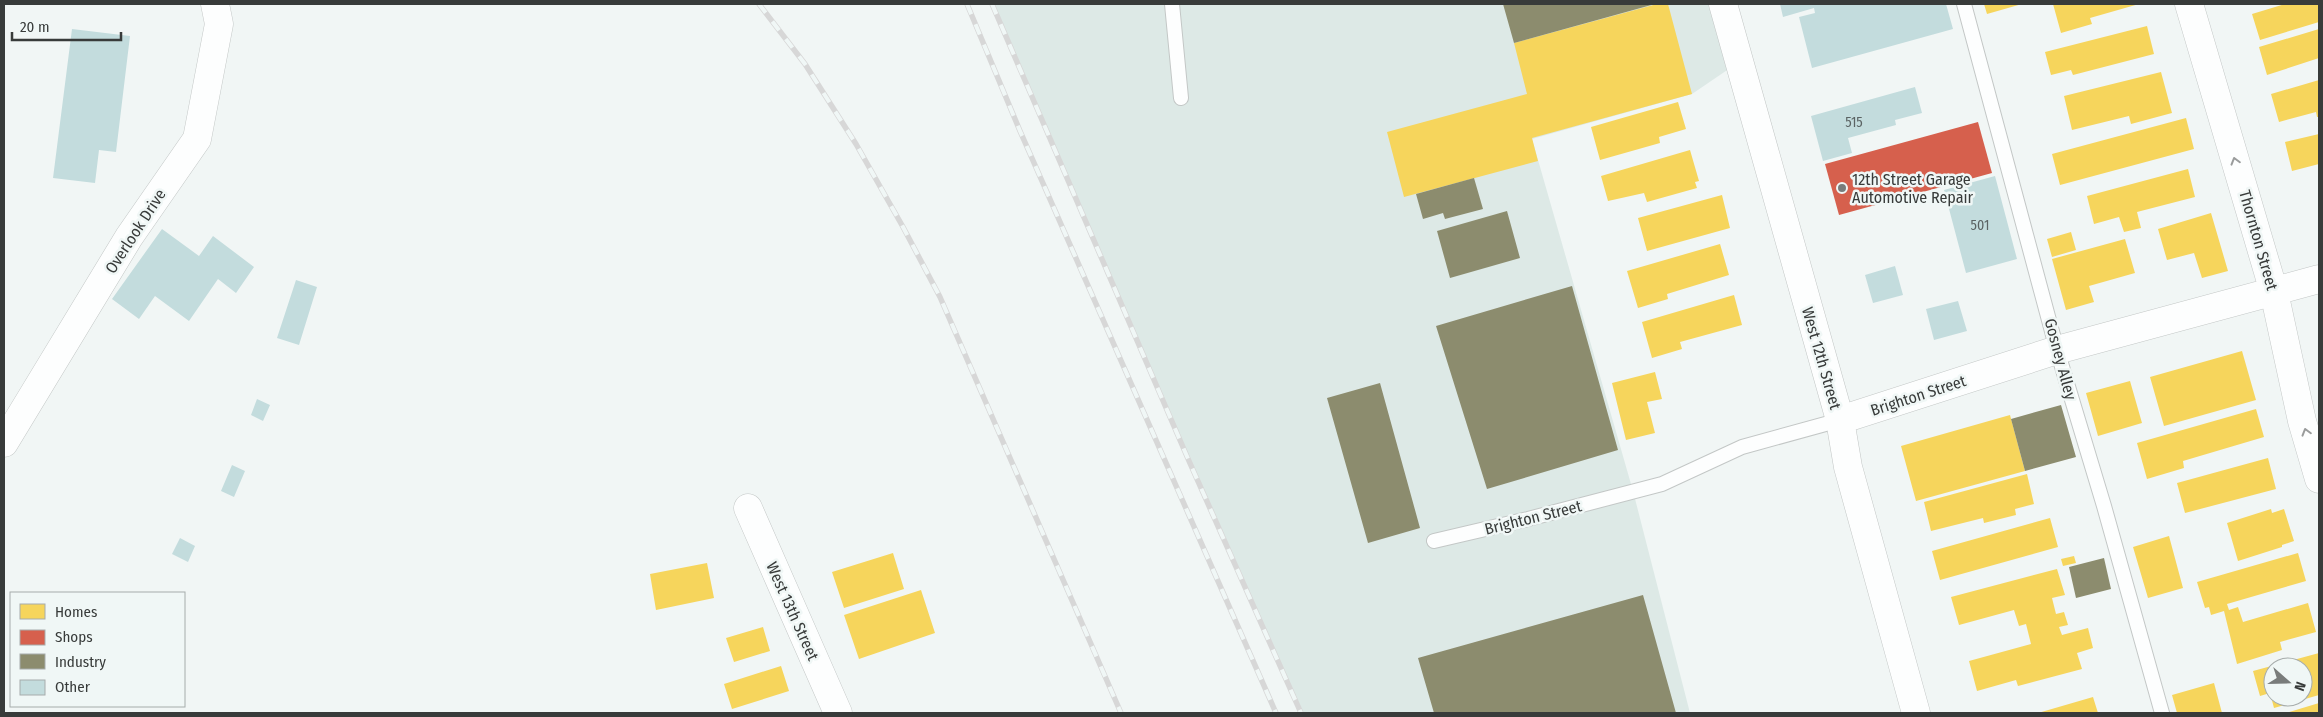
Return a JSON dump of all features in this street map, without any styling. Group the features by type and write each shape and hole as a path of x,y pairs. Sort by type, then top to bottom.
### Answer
{"street":[{"name":"Overlook Drive","path":"4,443 129,236 197,139 219,24 215,4"},
{"name":"West 12th Street","path":"1723,4 1840,420 1848,467 1916,713"},
{"name":"Thornton Street","path":"2189,4 2274,292 2302,421 2319,479"},
{"name":"Brighton Street","path":"1840,420 2057,350 2319,279"},
{"name":"West 13th Street","path":"748,508 838,713"}],"lane":[{"path":"1172,4 1181,98"},
{"name":"Gosney Alley","path":"1964,4 2057,350 2104,506 2162,713"},
{"name":"Brighton Street","path":"1434,541 1662,484 1742,447 1840,420"}],"shaded area":[{"path":"992,4 1723,4 1739,62 1692,94 1532,139 1633,491 1690,713 1301,713 1189,461"}],"building: Homes":[{"path":"1657,4 1668,4 1692,94 1532,138 1538,161 1404,197 1387,132 1527,94 1514,43"},
{"path":"1984,4 2022,4 1987,14"},
{"path":"2053,4 2139,4 2090,18 2092,24 2061,33"},
{"path":"2285,4 2319,4 2319,22 2260,40 2252,14"},
{"path":"2147,26 2154,54 2073,75 2071,70 2051,75 2045,52"},
{"path":"2319,29 2319,58 2267,75 2259,47"},
{"path":"2161,72 2172,113 2131,124 2129,116 2072,130 2064,96"},
{"path":"2319,80 2319,117 2317,117 2316,112 2279,122 2271,94"},
{"path":"1678,102 1686,129 1659,137 1660,143 1600,160 1591,127"},
{"path":"2186,118 2194,149 2060,185 2052,154"},
{"path":"2319,134 2319,164 2292,171 2285,142"},
{"path":"1690,150 1699,181 1695,182 1697,188 1647,202 1644,193 1608,201 1601,176"},
{"path":"2188,169 2195,197 2137,212 2141,228 2124,232 2119,217 2094,224 2087,196"},
{"path":"1722,195 1730,228 1647,251 1638,218"},
{"path":"2211,213 2228,271 2202,278 2194,253 2167,260 2158,229"},
{"path":"2071,232 2076,250 2052,257 2047,239"},
{"path":"2125,239 2135,273 2089,286 2094,302 2066,310 2052,259"},
{"path":"1720,244 1729,275 1667,294 1668,299 1638,308 1627,271"},
{"path":"1734,295 1742,325 1680,342 1682,349 1652,358 1642,322"},
{"path":"2242,351 2256,400 2164,426 2150,377"},
{"path":"1655,372 1662,399 1647,402 1655,433 1626,440 1612,383"},
{"path":"2130,381 2142,423 2098,436 2086,393"},
{"path":"2256,409 2264,437 2183,461 2184,468 2147,479 2137,443"},
{"path":"2010,415 2025,471 1916,501 1901,446"},
{"path":"2268,458 2276,489 2185,513 2177,483"},
{"path":"2027,474 2034,504 2015,509 2016,515 1984,523 1983,518 1931,531 1924,502"},
{"path":"2271,509 2272,513 2284,509 2294,541 2282,545 2282,547 2238,561 2227,523"},
{"path":"2050,518 2058,547 1940,580 1932,551"},
{"path":"2169,536 2183,588 2148,598 2133,547"},
{"path":"893,553 904,589 844,608 832,572"},
{"path":"2298,553 2306,581 2227,604 2229,610 2238,607 2243,622 2308,603 2316,632 2280,642 2282,650 2237,664 2224,611 2211,615 2209,607 2205,608 2197,582"},
{"path":"2074,556 2076,563 2063,566 2061,559"},
{"path":"707,563 714,598 656,610 650,574"},
{"path":"2057,569 2065,595 2052,598 2056,614 2064,612 2068,625 2059,627 2062,635 2088,628 2093,648 2077,653 2082,669 2018,686 2016,680 1977,691 1969,661 2031,644 2026,624 2019,626 2014,610 1959,625 1951,597"},
{"path":"921,590 935,633 859,659 844,615"},
{"path":"763,627 770,651 734,662 726,638"},
{"path":"2319,653 2319,695 2313,697 2313,657 2304,657"},
{"path":"781,666 789,691 732,709 724,684"},
{"path":"2263,668 2263,695 2260,696 2253,671"},
{"path":"2214,683 2222,713 2177,713 2172,695"},
{"path":"2093,697 2098,713 2038,713"},
{"path":"2319,703 2319,713 2286,713 2306,707 2313,707 2313,705"}],"building: Shops":[{"path":"1978,122 1992,173 1839,215 1825,164"}],"building: Industry":[{"path":"1503,4 1655,4 1514,43"},
{"path":"1474,178 1483,209 1445,219 1443,213 1423,219 1416,194"},
{"path":"1507,211 1520,258 1450,278 1437,231"},
{"path":"1572,286 1618,450 1487,489 1436,326"},
{"path":"1380,383 1420,528 1368,543 1327,398"},
{"path":"2061,405 2076,457 2025,471 2011,419"},
{"path":"2104,558 2111,589 2076,598 2069,567"},
{"path":"1643,595 1676,713 1434,713 1418,658"}],"building: Other":[{"path":"1780,4 1946,4 1953,29 1812,68 1799,17 1815,13 1814,8 1783,17"},
{"path":"72,29 130,36 116,152 99,150 95,183 53,178"},
{"path":"1915,87 1922,113 1895,120 1896,125 1848,138 1852,153 1823,161 1811,116"},
{"path":"1995,176 2017,259 1966,273 1944,190"},
{"path":"162,229 199,256 213,236 254,267 236,293 218,279 189,321 155,296 139,319 112,299"},
{"path":"1895,266 1903,295 1873,303 1865,275"},
{"path":"296,280 317,287 299,345 277,338"},
{"path":"1958,301 1967,331 1934,340 1926,309"},
{"path":"257,399 270,405 263,421 251,415"},
{"path":"232,465 245,471 234,497 221,491"},
{"path":"180,538 195,546 188,562 172,554"}],"railway":[{"path":"759,4 805,64 856,144 940,297 1121,713"},
{"path":"967,4 1020,131 1276,713"},
{"path":"992,4 1189,461 1301,713"}],"place":[{"name":"12th Street Garage Automotive Repair","path":"1842,188"}]}
